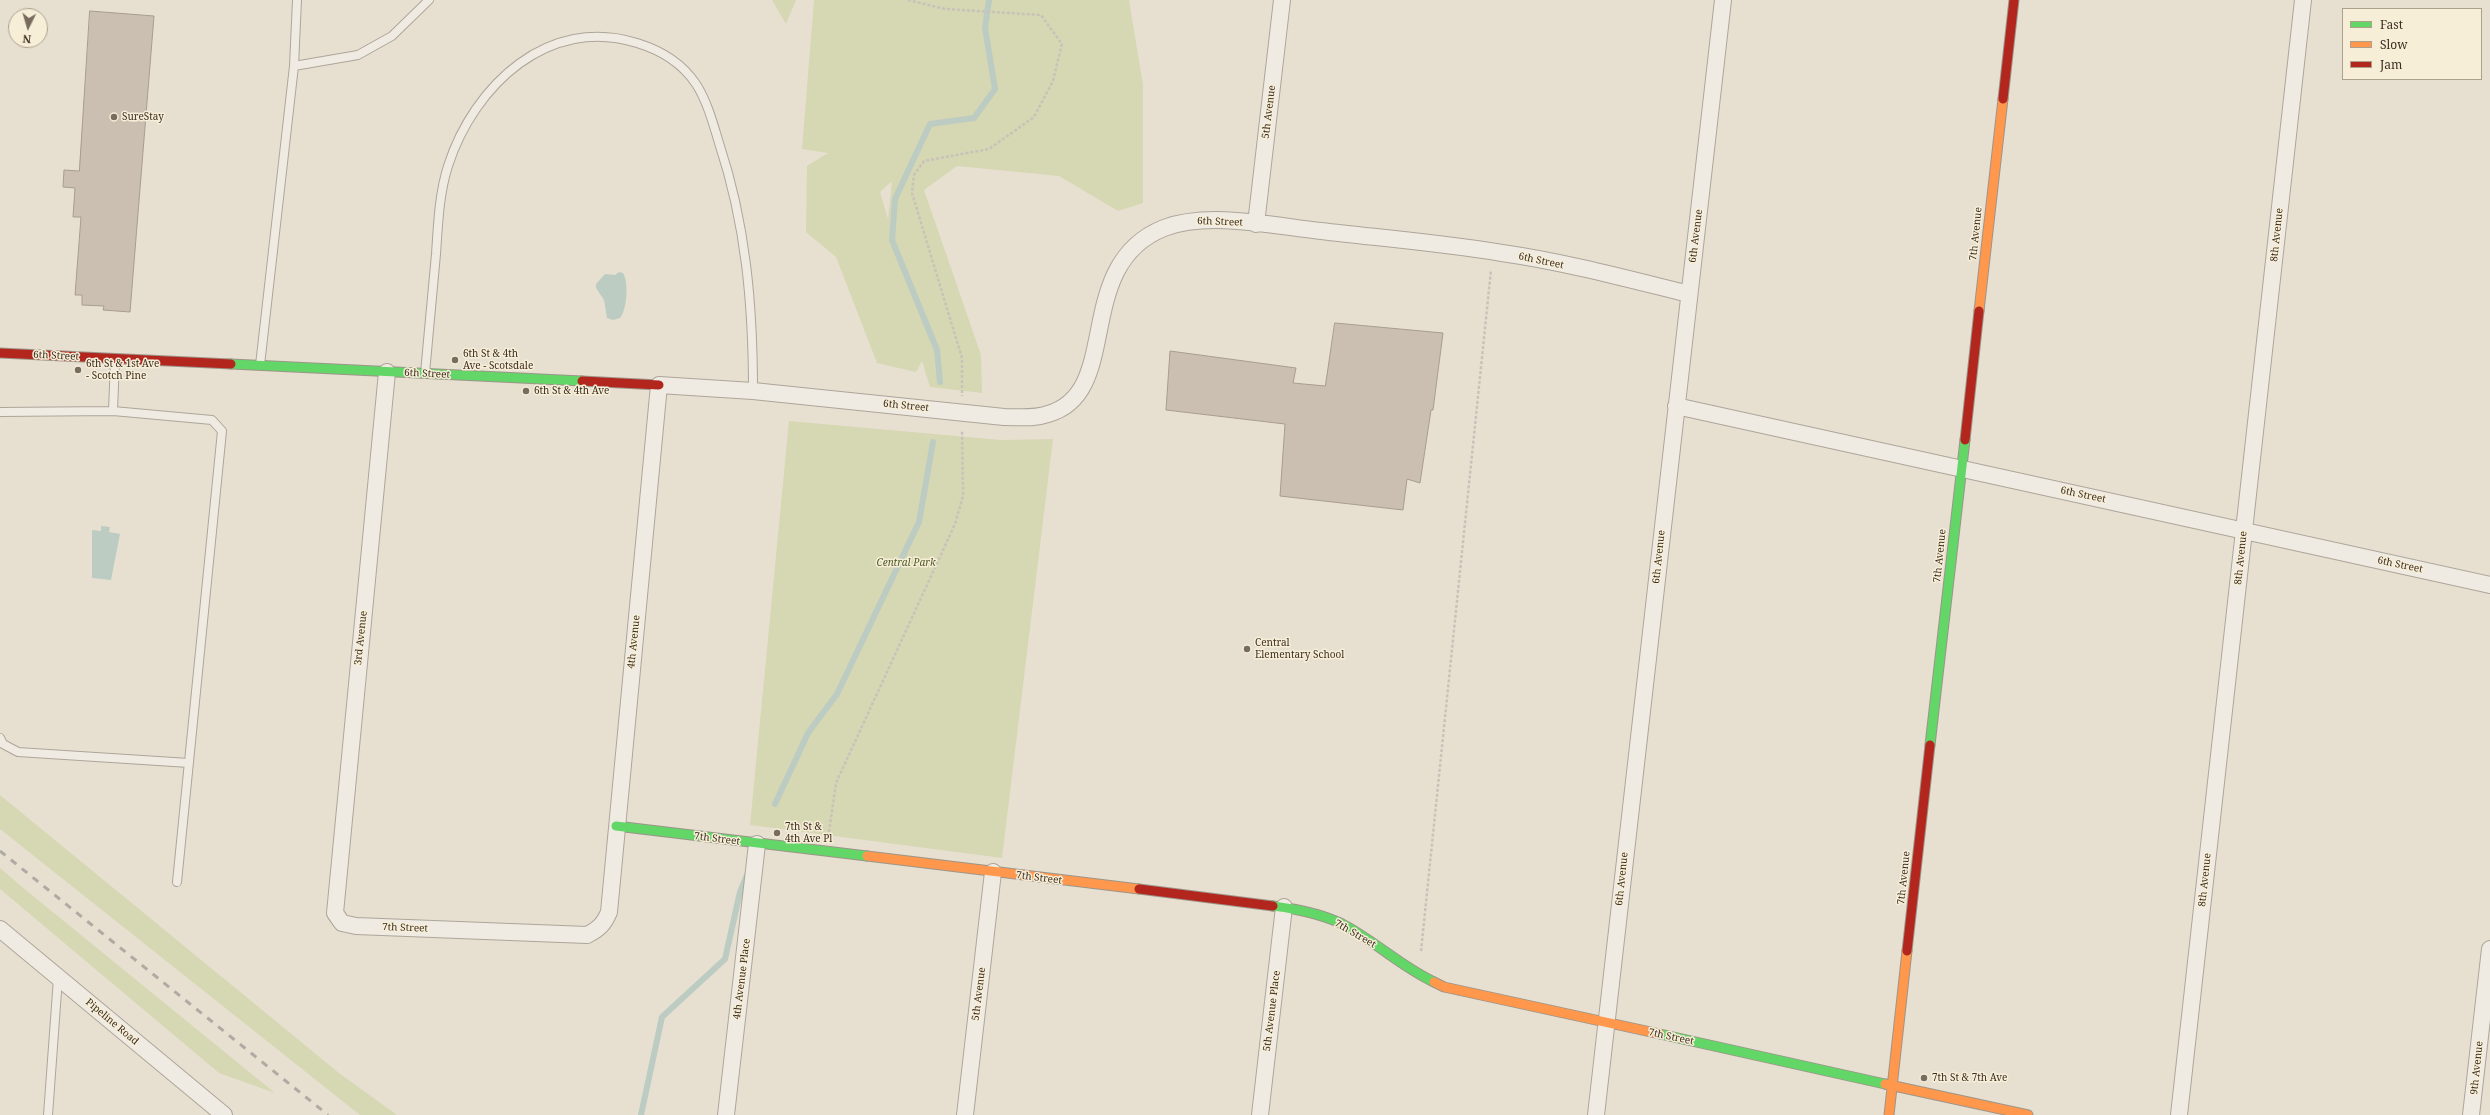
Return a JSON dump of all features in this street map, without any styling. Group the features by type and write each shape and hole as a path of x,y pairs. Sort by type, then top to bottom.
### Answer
{"street":[{"name":"5th Avenue","path":"1256,224 1282,0"},
{"name":"6th Avenue","path":"1596,1115 1723,0"},
{"name":"7th Avenue","path":"1889,1115 2014,0"},
{"name":"8th Avenue","path":"2179,1115 2303,0"},
{"name":"6th Street","path":"0,353 116,360 659,385 753,391 1030,418 1049,414 1063,408 1078,395 1088,380 1106,291 1115,272 1129,253 1145,239 1162,229 1186,222 1210,220 1256,224 1493,252 1689,294"},
{"name":"3rd Avenue","path":"335,904 387,372"},
{"name":"4th Avenue","path":"610,898 659,385"},
{"name":"6th Street","path":"1676,406 2490,585"},
{"name":"7th Street","path":"616,826 1284,907 1316,914 1346,926 1419,975 1444,987 2028,1115"},
{"name":"4th Avenue Place","path":"726,1115 757,844"},
{"name":"5th Avenue","path":"965,1115 993,872"},
{"name":"7th Street","path":"335,904 337,919 342,923 356,926 587,935 598,930 605,922 610,898"},
{"name":"5th Avenue Place","path":"1260,1115 1284,907"},
{"name":"Pipeline Road","path":"0,929 224,1115"},
{"name":"9th Avenue","path":"2471,1115 2490,949"}],"lane":[{"path":"260,366 294,66 297,0"},
{"path":"294,66 358,55 392,36 429,0"},
{"path":"425,374 440,204 448,165 466,124 495,85 522,61 548,45 569,39 606,37 631,41 658,49 679,65 695,83 709,111 729,171 743,234 753,334 753,391"},
{"path":"0,353 0,365"},
{"path":"113,411 116,360"},
{"path":"0,412 113,411 212,420 222,431 177,882"},
{"path":"0,738 3,744 18,752 189,763"},
{"path":"48,1115 58,978"}],"path":[{"path":"908,0 945,9 999,11"},
{"path":"1419,975 1493,252"}],"green space":[{"path":"772,0 796,0 786,24"},
{"path":"814,0 1129,0 1143,85 1143,203 1118,211 1059,176 957,166 924,190 981,355 982,393 930,387 922,361 916,372 877,363 836,257 806,232 807,166 828,153 802,149","holes":["892,181 888,219 880,192"]},
{"name":"Central Park","path":"789,421 1001,440 1053,439 1002,858 750,825"},
{"path":"0,795 339,1073 397,1115 360,1115 0,829"},
{"path":"0,868 275,1093 219,1073 0,889"}],"shaded area":[{"path":"619,272 623,273 625,277 627,289 626,303 620,318 613,320 607,318 604,300 596,288 596,284 605,274 615,275"},
{"path":"101,526 110,527 109,532 120,534 111,580 92,578 92,530 101,531"}],"building":[{"name":"SureStay","path":"90,11 154,16 130,312 103,310 104,306 82,305 82,295 75,295 81,217 73,217 75,188 63,187 64,170 79,171"},
{"path":"1335,323 1443,333 1433,410 1431,410 1420,483 1407,479 1403,510 1280,496 1285,424 1166,410 1170,351 1296,368 1293,383 1325,386"}],"waterway":[{"path":"940,382 937,350 892,240 895,199 930,124 974,118 995,89 985,28 989,0"},
{"path":"775,804 808,733 837,694 919,522 933,442"},
{"path":"641,1115 662,1017 725,959 740,892 747,875"}],"railway":[{"path":"0,851 328,1115"}],"traffic: fast":[{"path":"231,364 582,381"},
{"path":"1930,745 1965,440"},
{"path":"616,826 867,856"},
{"path":"1273,906 1310,913 1338,922 1422,976 1434,982"},
{"path":"1660,1034 1885,1084"}],"traffic: slow":[{"path":"1979,311 2003,99"},
{"path":"867,856 1139,889"},
{"path":"1889,1115 1907,951"},
{"path":"1434,982 1444,987 1660,1034"},
{"path":"1885,1084 2028,1115"}],"traffic: jam":[{"path":"2003,99 2014,0"},
{"path":"1965,440 1979,311"},
{"path":"0,353 231,364"},
{"path":"582,381 659,385"},
{"path":"1907,951 1930,745"},
{"path":"1139,889 1273,906"}],"place":[{"name":"SureStay","path":"114,117"},
{"name":"6th St & 4th Ave - Scotsdale","path":"455,360"},
{"name":"6th St & 1st Ave - Scotch Pine","path":"78,370"},
{"name":"6th St & 4th Ave","path":"526,391"},
{"name":"Central Elementary School","path":"1247,649"},
{"name":"7th St & 4th Ave Pl","path":"777,833"},
{"name":"7th St & 7th Ave","path":"1924,1078"}]}
